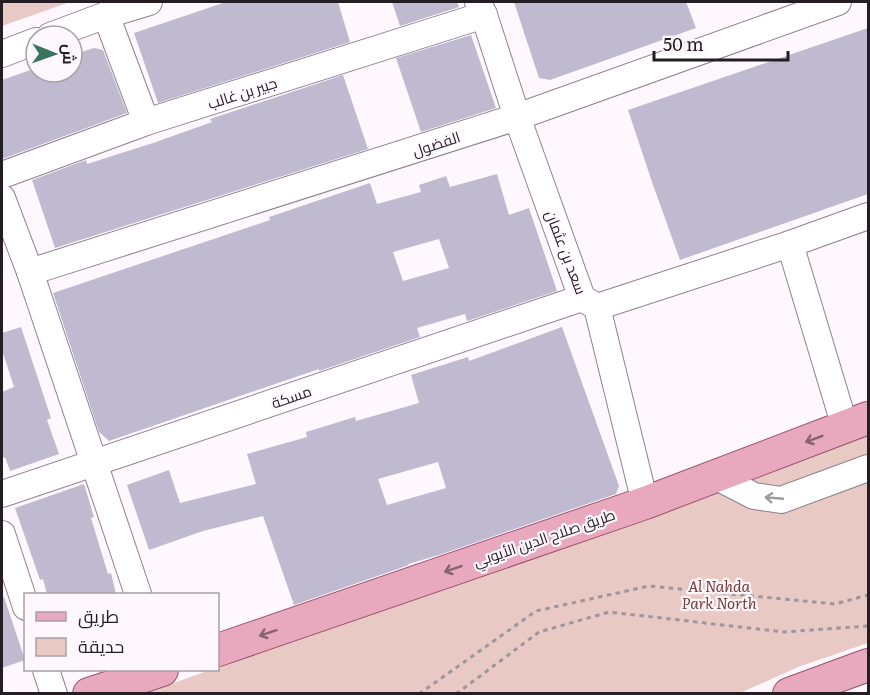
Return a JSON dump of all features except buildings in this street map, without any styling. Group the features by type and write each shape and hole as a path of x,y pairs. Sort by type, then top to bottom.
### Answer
{"main road":[{"name":"طريق صلاح الدين الأيوبي","path":"219,650 645,502 857,422"},
{"path":"789,693 834,686 868,665"},
{"path":"89,693 141,680"}],"street":[{"path":"82,24 149,2"},
{"name":"الفضول","path":"30,272 517,117 834,2"},
{"name":"سعد بن عثمان","path":"481,8 517,117 589,303 645,502"},
{"name":"جبير بن غالب","path":"2,175 146,122 481,8"},
{"path":"106,15 146,122"},
{"path":"2,54 24,46"},
{"path":"2,198 30,272 138,593"},
{"name":"مسكة","path":"2,494 93,462 589,303 790,244 868,216"},
{"path":"790,244 857,422"},
{"path":"715,476 754,496 781,500 868,468"},
{"path":"2,534 24,601"},
{"path":"47,671 54,693"}],"path":[{"path":"419,693 536,610 649,586 835,604 868,595"},
{"path":"456,693 539,632 609,612 784,632 868,626"}],"green space":[{"path":"2,2 70,2 2,26"},
{"name":"Al Nahda Park North","path":"868,433 868,643 798,667 740,693 143,694 207,671 219,671 219,667"}]}
